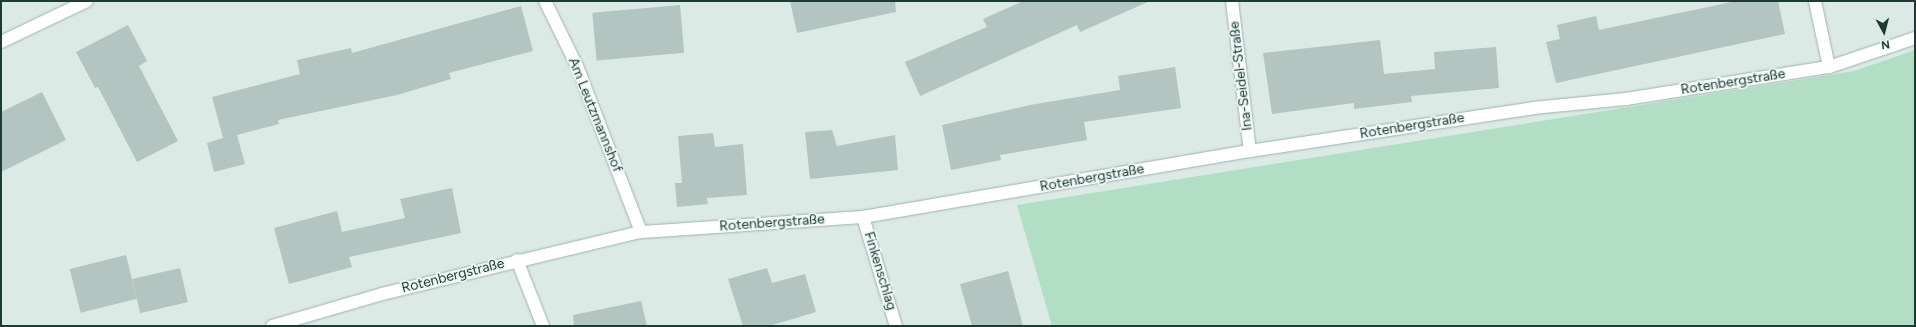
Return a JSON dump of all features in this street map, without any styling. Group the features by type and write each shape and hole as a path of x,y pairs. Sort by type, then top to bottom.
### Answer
{"street":[{"path":"1,42 87,1"},
{"name":"Am Leutzmannshof","path":"545,1 577,66 641,232"},
{"name":"Ina-Seidel-Straße","path":"1232,1 1250,150"},
{"path":"1815,1 1829,67"},
{"name":"Rotenbergstraße","path":"272,326 382,294 517,260 641,232 863,217 1250,150 1533,108 1626,99 1829,67 1915,38"},
{"name":"Finkenschlag","path":"863,217 896,326"},
{"path":"517,260 543,326"}],"green space":[{"path":"1915,50 1915,326 1052,326 1017,205 1854,71"}],"building":[{"path":"790,1 895,1 896,12 797,33"},
{"path":"1023,1 1150,1 1080,32 1077,25 920,96 905,62 987,27 983,19"},
{"path":"1736,1 1778,1 1785,34 1556,83 1546,42 1560,39 1557,25 1596,16 1599,30"},
{"path":"680,5 684,53 597,60 592,13"},
{"path":"521,6 533,51 449,73 451,79 397,95 278,120 279,124 237,135 245,164 214,172 207,143 223,138 212,97 300,74 297,60 351,48 352,53"},
{"path":"128,25 147,61 139,66 178,141 137,162 98,87 95,88 76,52"},
{"path":"1380,40 1384,74 1435,69 1434,52 1496,47 1499,88 1411,96 1412,102 1354,109 1354,103 1272,114 1263,53"},
{"path":"1175,67 1181,108 1084,122 1087,140 1000,155 1001,160 951,170 942,125 1030,105 1120,90 1118,76"},
{"path":"42,92 66,140 1,172 1,112"},
{"path":"832,130 837,146 895,135 898,170 810,179 805,132"},
{"path":"713,133 715,147 743,144 747,195 707,198 708,204 677,207 675,183 682,183 678,136"},
{"path":"452,188 461,233 349,257 352,267 289,284 274,228 337,211 342,232 405,218 400,199"},
{"path":"126,255 137,299 81,313 70,269"},
{"path":"180,268 188,302 140,313 132,279"},
{"path":"767,268 772,283 805,274 816,312 769,326 743,326 728,279"},
{"path":"1008,271 1023,326 972,326 960,284"},
{"path":"641,301 647,326 574,326 573,315"}]}
